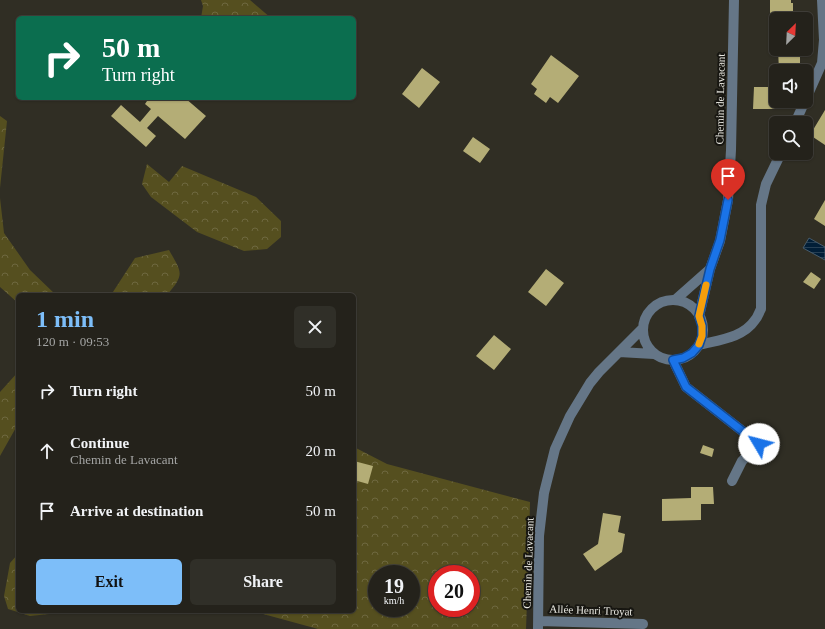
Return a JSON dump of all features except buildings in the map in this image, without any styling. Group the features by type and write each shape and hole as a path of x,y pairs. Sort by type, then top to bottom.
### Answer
{"street":[{"name":"Chemin de Lavacant","path":"699,316 710,269 720,240 728,200 731,150 734,0"},
{"path":"813,84 822,63 824,40 822,0"},
{"path":"699,345 734,336 745,331 755,320 761,309 761,205 766,184 778,160"},
{"name":"Chemin de Lavacant","path":"675,300 710,269"},
{"path":"675,300 685,303 693,308 699,316 702,326 702,336 699,345 692,353 683,358 673,360 663,359 654,354 648,347 644,338 643,328 645,319 653,308 666,301 675,300"},
{"name":"Chemin de Lavacant","path":"538,625 539,536 544,493 555,449 570,416 590,383 643,328"},
{"path":"619,352 654,354"},
{"path":"673,360 686,387 759,444 742,461 732,481"},
{"name":"Allée Henri Troyat","path":"538,625 643,624"}],"green space":[{"path":"201,0 250,0 269,16 201,16 203,6"},
{"path":"0,116 7,121 0,188"},
{"path":"147,164 169,182 182,166 256,197 281,221 281,237 267,249 244,251 197,232 151,197 142,184"},
{"path":"0,198 4,233 30,270 54,293 16,293 16,301 0,287"},
{"path":"169,250 180,273 177,282 169,293 112,293 135,258"},
{"path":"16,374 16,428 0,456 0,392"},
{"path":"356,448 387,464 530,502 526,629 318,629 259,613 356,613"},
{"path":"16,556 16,612 8,609 4,596 10,563"},
{"path":"21,613 50,613 49,614 30,616"}],"water":[{"path":"809,238 825,247 825,260 803,248"}],"slow traffic":[{"path":"699,344 702,336 702,326 699,316 706,285"}],"route":[{"path":"728,200 720,240 710,269 699,316 702,326 702,336 699,345 692,353 683,358 673,360 686,387 703,402 759,444"}]}
